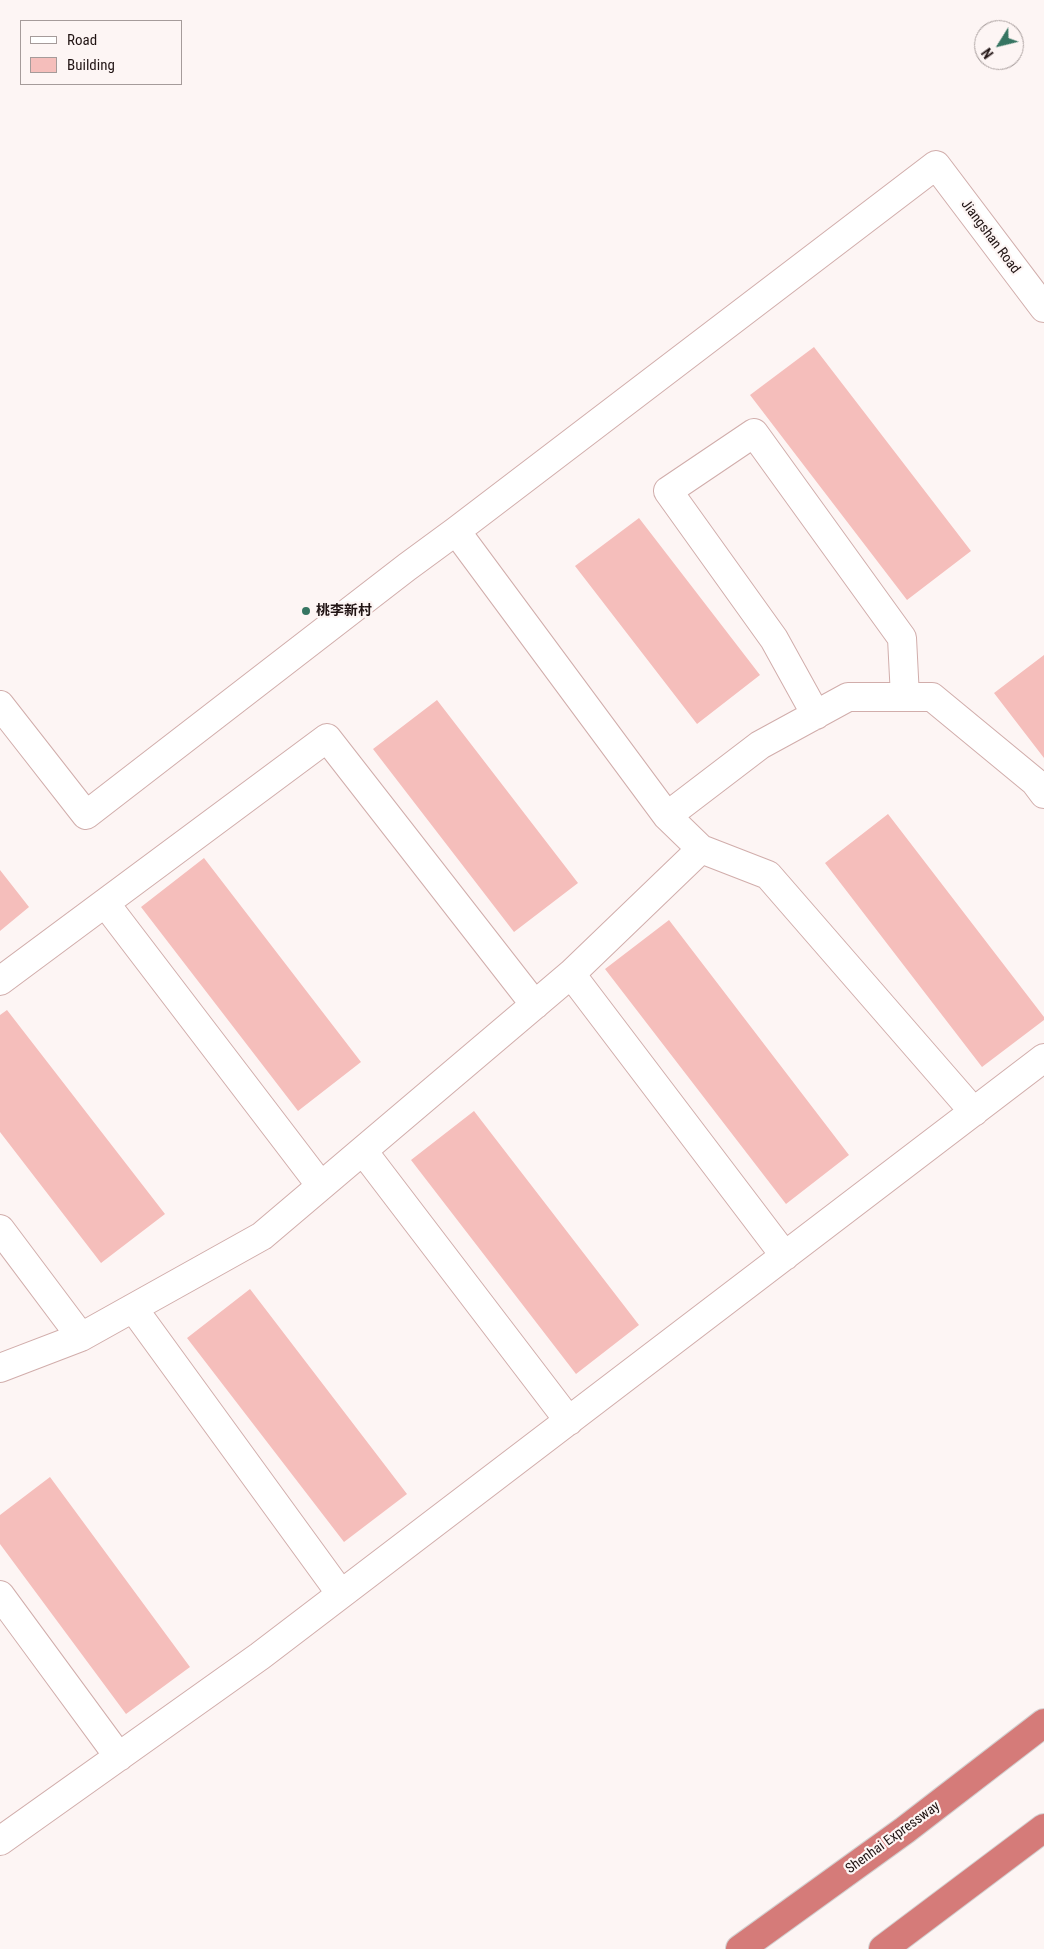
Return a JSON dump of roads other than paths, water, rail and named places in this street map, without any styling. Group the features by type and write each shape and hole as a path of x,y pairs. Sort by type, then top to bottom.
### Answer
{"highway":[{"name":"Shenhai Expressway","path":"740,1949 905,1830 1044,1723"},
{"path":"883,1949 1044,1828"}],"street":[{"name":"Jiangshan Road","path":"456,531 936,165 1044,308"},
{"path":"816,715 774,639 668,491 754,433 902,638 905,697"},
{"path":"0,705 86,815 407,566 456,531 667,816 700,849 768,875 974,1112"},
{"path":"667,816 760,746 848,697 932,697 1036,782 1044,794"},
{"path":"0,981 327,738 535,1005"},
{"path":"0,1368 81,1337 262,1236 571,974 700,849"},
{"path":"105,903 321,1186"},
{"path":"571,974 785,1256"},
{"path":"0,1841 260,1656 1044,1058"},
{"path":"363,1151 569,1421"},
{"path":"0,1229 81,1337"},
{"path":"134,1308 341,1594"},
{"path":"0,1595 119,1757"}],"place":[{"name":"桃李新村","path":"306,611"}]}
